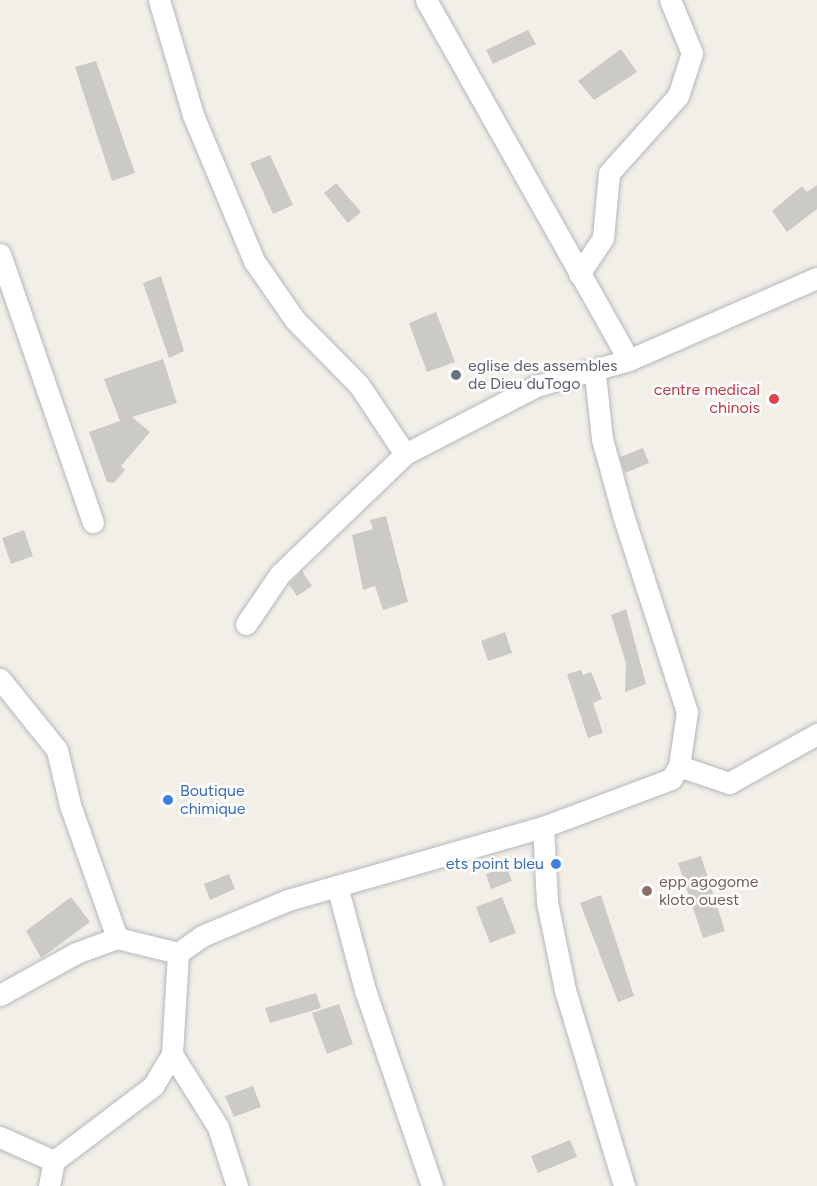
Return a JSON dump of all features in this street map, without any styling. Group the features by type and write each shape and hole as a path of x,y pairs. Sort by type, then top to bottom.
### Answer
{"street":[{"path":"159,0 193,115 254,261 295,320 359,385 405,454"},
{"path":"426,0 629,360"},
{"path":"579,274 603,238 609,173 678,96 689,64 692,53 670,0"},
{"path":"0,254 93,522"},
{"path":"246,624 280,574 405,454 536,386 595,373 629,360 817,278"},
{"path":"0,995 76,953 117,938 178,953 242,916 337,886 543,827 650,791 671,780 680,765 687,712 681,683 623,515 602,439 595,373"},
{"path":"0,680 57,750 69,805 117,938"},
{"path":"680,765 729,783 817,735"},
{"path":"543,827 548,902 566,990 624,1186"},
{"path":"337,886 365,990 432,1186"},
{"path":"50,1186 54,1161 153,1086 172,1054 178,953"},
{"path":"172,1054 218,1127 237,1186"},
{"path":"0,1137 54,1161"}],"building":[{"path":"528,30 536,44 493,64 486,50"},
{"path":"621,49 637,72 594,100 578,81"},
{"path":"96,61 135,173 112,181 75,67"},
{"path":"270,155 293,205 273,214 250,163"},
{"path":"336,183 361,212 348,223 324,193"},
{"path":"817,185 817,209 787,232 772,211 802,186 807,192"},
{"path":"161,276 184,351 169,358 143,283"},
{"path":"436,312 455,362 427,372 409,323"},
{"path":"163,359 177,403 132,417 150,432 121,466 125,470 114,483 107,482 89,432 120,421 104,379"},
{"path":"643,448 649,463 625,473 620,457"},
{"path":"386,516 408,602 383,610 375,586 363,590 352,535 373,529 370,520"},
{"path":"24,530 33,556 11,564 2,538"},
{"path":"302,571 312,586 297,596 289,584"},
{"path":"626,609 646,684 625,692 626,663 611,615"},
{"path":"505,632 512,653 488,661 481,641"},
{"path":"581,670 583,675 591,672 602,699 593,703 603,733 588,738 567,674"},
{"path":"701,856 725,931 703,938 678,863"},
{"path":"506,866 512,881 491,889 486,874"},
{"path":"229,874 235,889 210,900 204,884"},
{"path":"601,895 634,996 618,1002 580,903"},
{"path":"71,897 90,922 41,958 26,931"},
{"path":"502,897 516,933 490,943 476,907"},
{"path":"316,993 321,1008 270,1023 265,1008"},
{"path":"339,1004 353,1044 327,1054 312,1013"},
{"path":"253,1086 261,1107 234,1117 225,1096"},
{"path":"570,1140 577,1157 538,1173 531,1156"}],"place":[{"name":"eglise des assembles de Dieu duTogo","path":"456,375"},
{"name":"centre medical chinois","path":"774,399"},
{"name":"Boutique chimique","path":"168,800"},
{"name":"ets point bleu","path":"556,864"},
{"name":"epp agogome kloto ouest","path":"647,891"}]}
